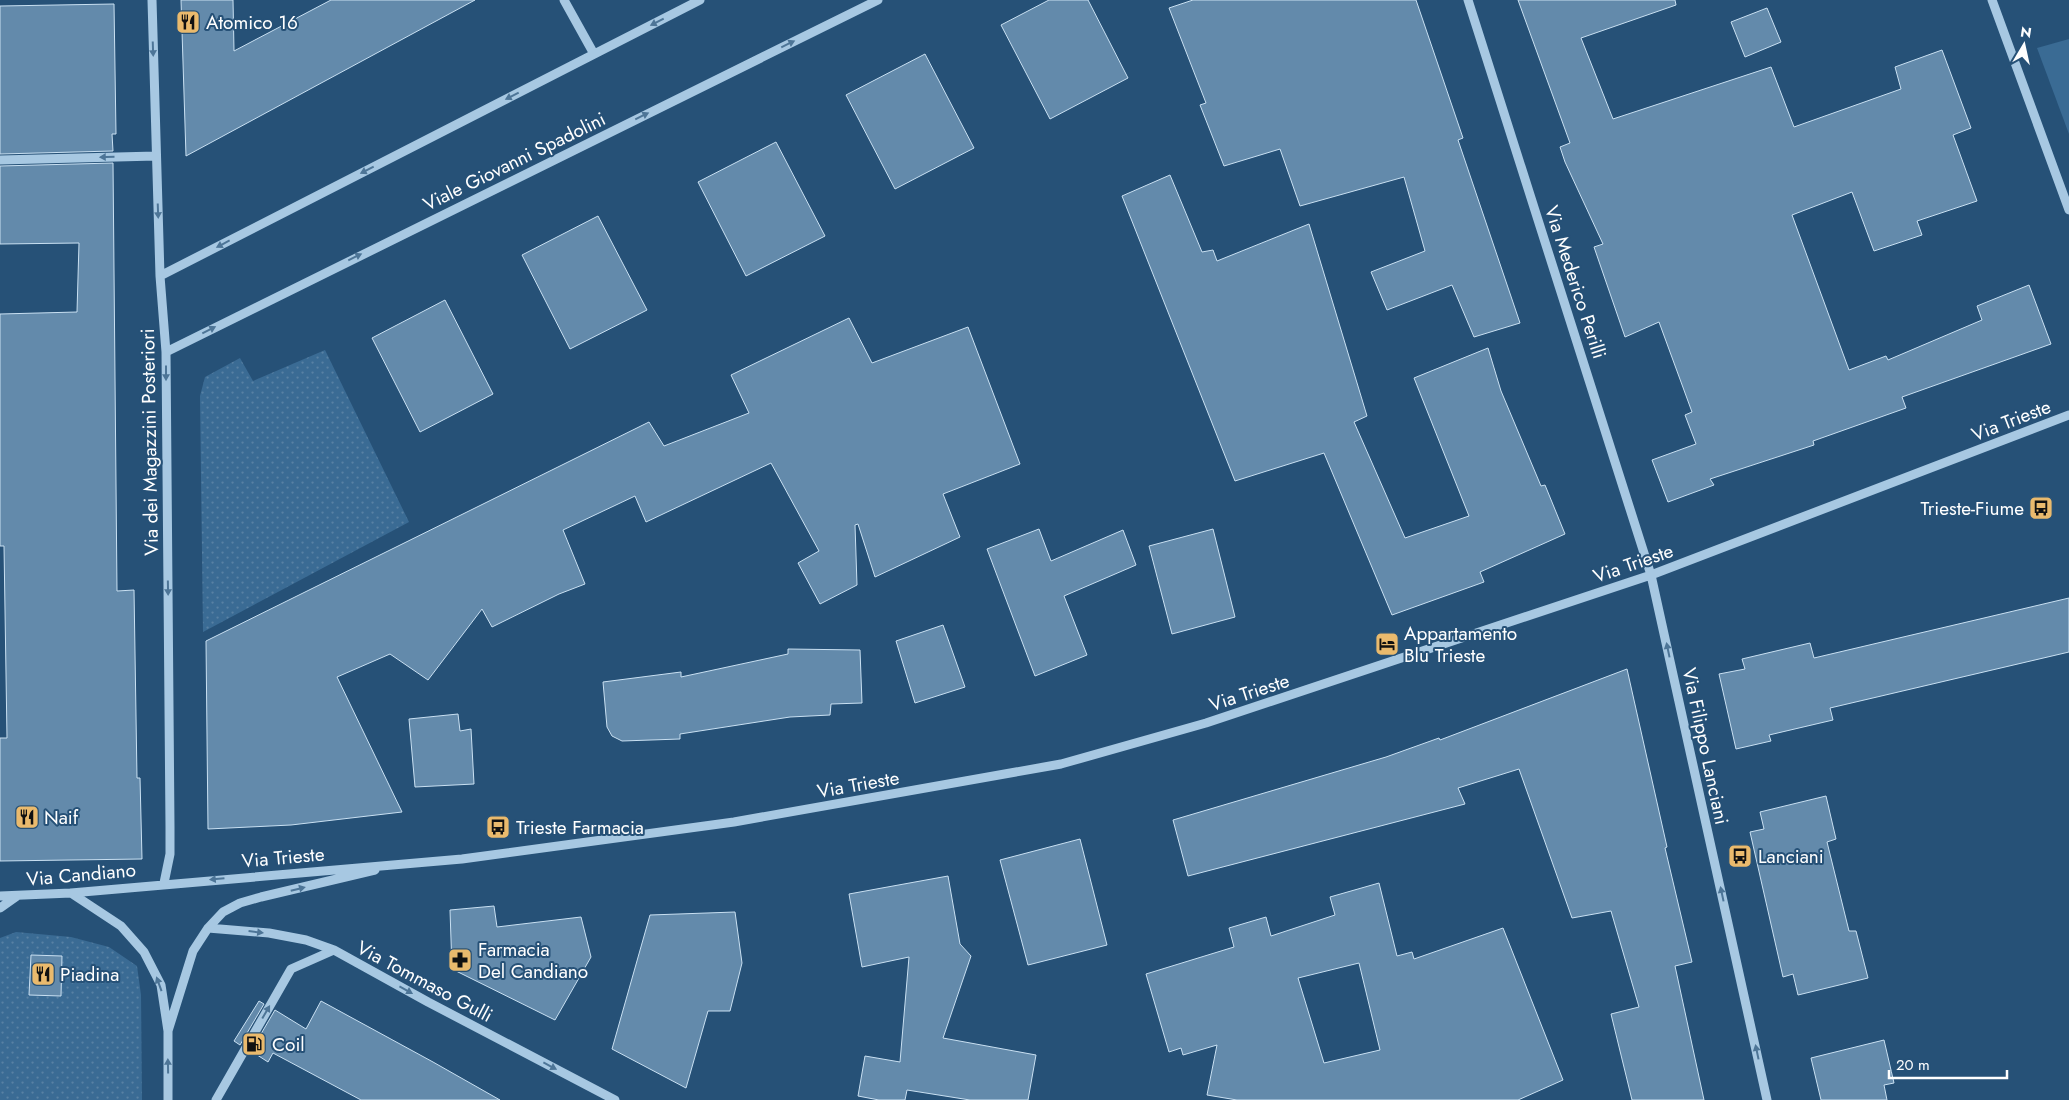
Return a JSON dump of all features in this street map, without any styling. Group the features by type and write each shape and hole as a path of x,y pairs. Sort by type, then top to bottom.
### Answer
{"street":[{"name":"Via dei Magazzini Posteriori","path":"152,0 160,276 166,352 170,854 164,884"},
{"path":"564,0 594,54"},
{"path":"160,276 700,0"},
{"name":"Viale Giovanni Spadolini","path":"166,352 878,0"},
{"name":"Via Mederico Perilli","path":"1468,0 1652,575"},
{"path":"1992,0 2069,210"},
{"path":"0,160 156,156"},
{"name":"Via Trieste","path":"164,884 462,859 734,822 1061,764 1206,723 1652,575 2069,415"},
{"name":"Via Filippo Lanciani","path":"1652,575 1767,1100"},
{"name":"Via Trieste","path":"168,1031 193,951 208,928 223,912 240,903 405,863"},
{"name":"Via Candiano","path":"0,896 71,893 164,884"},
{"path":"71,893 122,926 144,952 161,985 168,1031 168,1100"},
{"path":"0,908 17,896"},
{"name":"Via Tommaso Gulli","path":"208,928 269,933 306,940 334,950 428,1002 615,1100"},
{"path":"216,1100 291,968 334,950"}],"shaded area":[{"path":"2069,39 2069,134 2037,48"},
{"path":"325,350 409,522 203,632 200,396 205,377 240,358 253,381"},
{"path":"16,932 71,937 109,947 137,966 141,995 142,1100 0,1100 0,938"}],"building":[{"path":"181,0 233,0 234,51 331,0 475,0 186,156"},
{"path":"1049,0 1088,0 1128,78 1050,119 1001,25"},
{"path":"1193,0 1416,0 1463,138 1458,140 1520,323 1474,337 1452,285 1387,310 1371,272 1425,251 1404,177 1300,206 1280,149 1224,166 1200,105 1206,103 1169,8"},
{"path":"1518,0 1675,0 1676,5 1581,38 1613,119 1771,67 1794,127 1901,89 1895,67 1942,50 1971,128 1953,135 1977,201 1917,221 1922,235 1874,251 1852,192 1792,215 1849,370 1886,356 1888,360 1982,320 1977,306 2029,285 2051,344 1902,397 1906,408 1813,441 1814,445 1710,479 1714,485 1668,502 1652,460 1696,444 1685,415 1692,412 1659,322 1625,337 1594,247 1603,244 1565,162 1560,147 1570,143"},
{"path":"114,4 116,134 112,134 113,151 0,154 0,6"},
{"path":"1767,8 1781,42 1745,57 1731,22"},
{"path":"925,54 974,148 895,189 846,95"},
{"path":"776,142 825,236 746,276 698,182"},
{"path":"113,163 117,591 134,590 137,778 140,778 142,859 0,861 0,738 7,738 4,546 0,546 0,314 77,312 79,243 0,244 0,166"},
{"path":"1170,175 1202,252 1213,250 1217,261 1309,224 1367,416 1354,422 1405,538 1469,516 1414,378 1488,348 1501,391 1541,486 1545,485 1565,534 1480,572 1484,582 1392,615 1324,453 1235,481 1122,196"},
{"path":"598,216 647,310 570,349 522,255"},
{"path":"445,300 493,394 420,432 372,338"},
{"path":"849,318 872,363 968,327 1020,464 943,494 960,537 875,577 858,524 855,525 857,585 820,604 798,563 819,551 771,463 646,522 635,496 563,530 585,584 559,594 492,627 482,609 428,680 390,654 337,677 402,812 291,825 208,829 206,641 649,422 664,446 749,413 731,375"},
{"path":"1039,529 1051,561 1123,530 1136,565 1064,596 1087,655 1035,676 987,549"},
{"path":"1213,529 1235,617 1172,634 1149,546"},
{"path":"2069,598 2069,652 1830,708 1833,720 1769,735 1771,741 1736,749 1719,674 1745,669 1742,659 1810,643 1814,658"},
{"path":"943,625 965,687 915,703 896,641"},
{"path":"788,649 860,650 862,703 831,704 830,715 790,717 680,734 680,739 622,741 612,736 607,727 603,682 681,672 681,677 788,654"},
{"path":"1627,669 1667,847 1665,848 1692,962 1675,966 1704,1100 1632,1100 1611,1014 1639,1007 1611,911 1572,918 1519,769 1458,788 1465,804 1188,876 1173,820 1386,757 1439,738 1440,740"},
{"path":"458,714 460,731 471,729 474,784 415,787 409,719"},
{"path":"1826,796 1836,839 1827,842 1849,931 1856,931 1868,978 1798,995 1793,974 1783,977 1750,832 1764,829 1760,812"},
{"path":"1080,839 1107,945 1028,965 1000,860"},
{"path":"948,876 960,944 971,956 943,1038 1036,1055 1028,1100 970,1100 907,1090 905,1100 879,1100 858,1096 865,1056 900,1062 909,957 862,967 849,894"},
{"path":"1379,883 1397,956 1412,952 1414,959 1503,928 1563,1080 1518,1100 1237,1100 1207,1095 1217,1045 1183,1055 1181,1048 1169,1052 1146,974 1234,947 1229,928 1266,917 1271,936 1335,915 1330,897","holes":["1359,963 1380,1050 1324,1063 1298,978"]},
{"path":"494,906 497,927 581,917 591,957 555,1020 452,969 450,910"},
{"path":"735,912 742,963 730,1011 708,1011 686,1088 612,1049 650,915"},
{"path":"31,955 62,956 61,996 29,995"},
{"path":"259,1001 264,1004 240,1045 234,1041"},
{"path":"321,1001 500,1100 361,1100 273,1053 268,1062 251,1051 275,1010 306,1029"},
{"path":"1884,1040 1894,1083 1884,1085 1887,1100 1821,1100 1811,1058"}],"place":[{"name":"Atomico 16","path":"188,22"},
{"name":"Trieste-Fiume","path":"2041,508"},
{"name":"Appartamento Blu Trieste","path":"1387,644"},
{"name":"Naif","path":"27,817"},
{"name":"Trieste Farmacia","path":"498,827"},
{"name":"Lanciani","path":"1740,856"},
{"name":"Farmacia Del Candiano","path":"460,960"},
{"name":"Piadina","path":"43,974"},
{"name":"Coil","path":"254,1044"}]}
